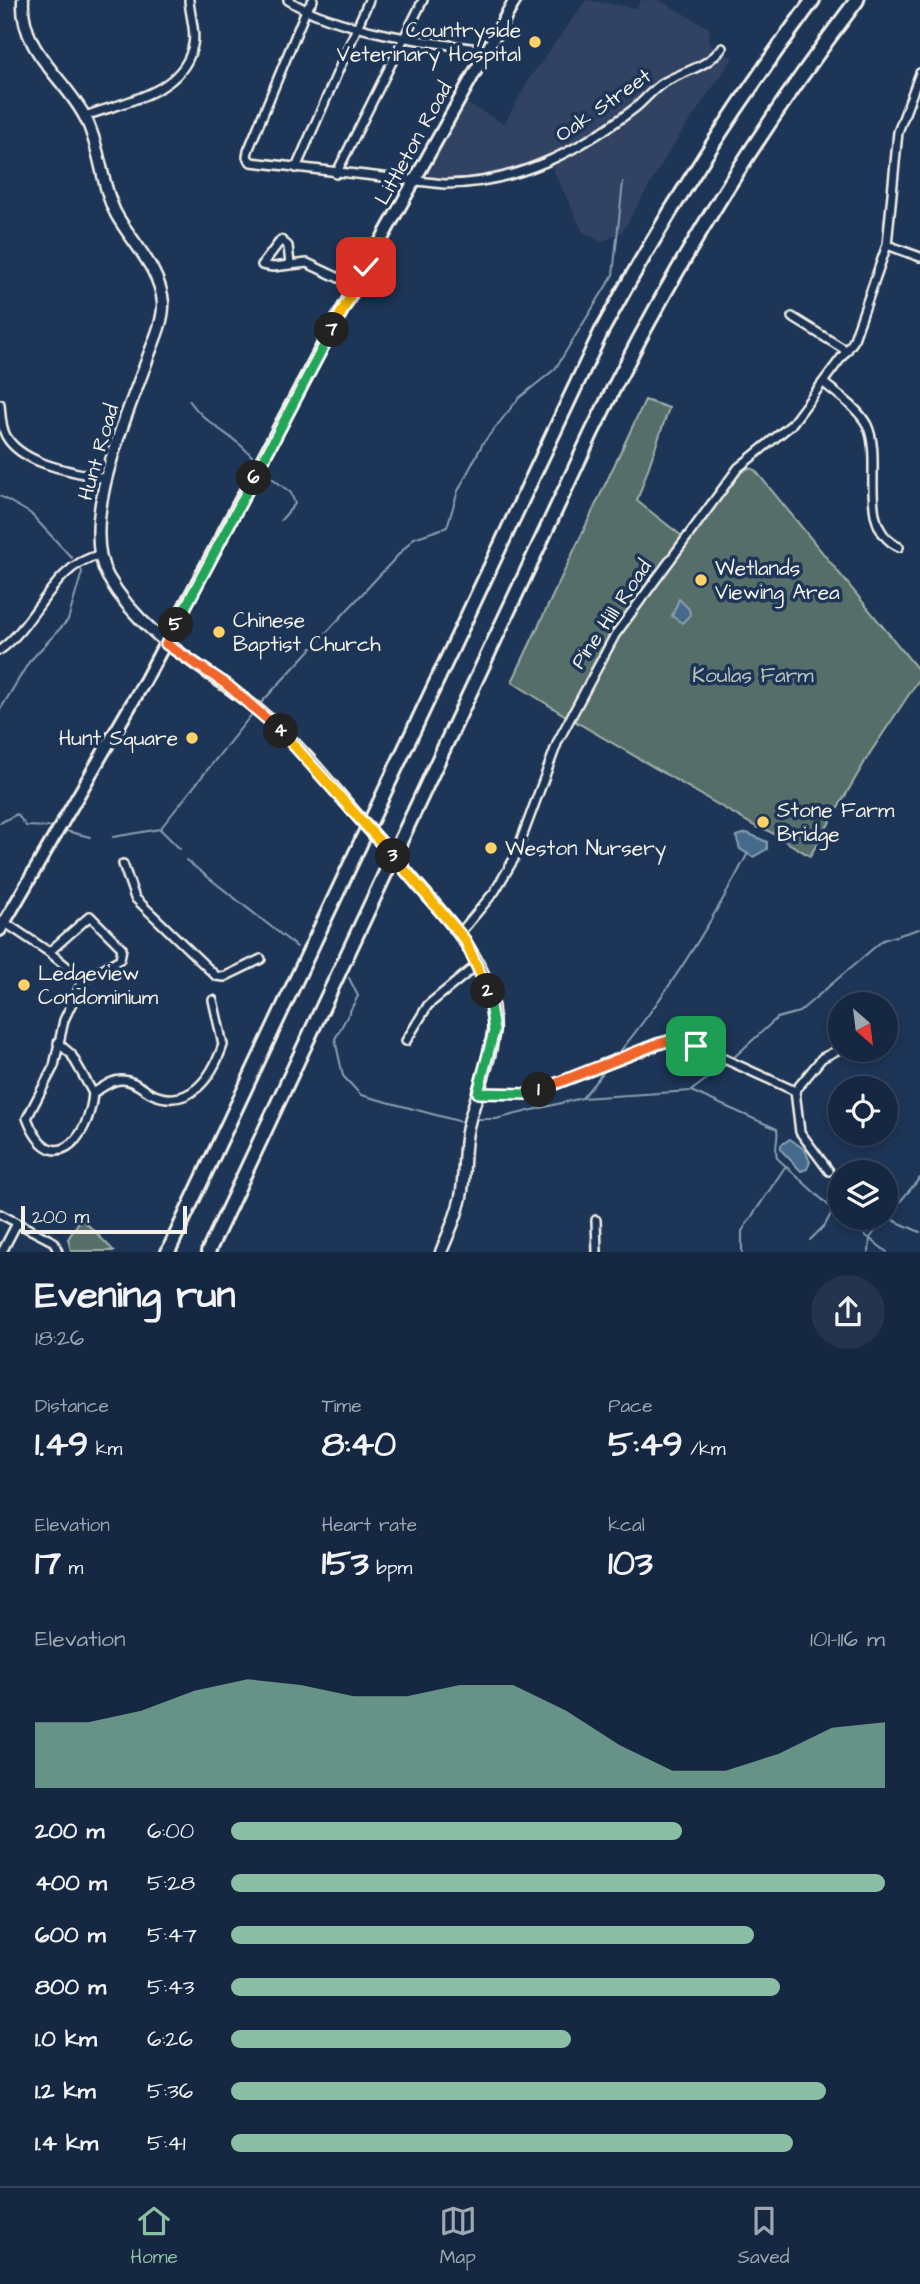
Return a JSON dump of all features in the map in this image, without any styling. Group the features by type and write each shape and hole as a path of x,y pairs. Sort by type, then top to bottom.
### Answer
{"highway":[{"path":"168,1251 601,332 670,209 753,81 813,0"},
{"path":"208,1251 650,315 743,159 857,0"}],"main road":[{"name":"Littleton Road","path":"2,926 166,644 356,286 515,0"}],"street":[{"name":"Hunt Road","path":"23,0 25,21 35,49 85,116 114,211 155,277 163,303 155,339 107,479 98,535 99,555"},
{"path":"85,116 154,92 178,75 192,49 189,0"},
{"path":"288,0 306,10 404,38 486,50"},
{"path":"306,10 313,0"},
{"path":"296,168 369,0"},
{"path":"336,174 423,0"},
{"name":"Oak Street","path":"306,10 247,153 251,162 336,174 472,184 531,169 565,155 636,107 664,83 704,66 722,48"},
{"name":"Pine Hill Road","path":"460,933 495,891 514,859 551,757 609,644 738,468 784,432 847,351 860,326 887,245 898,132 920,73"},
{"path":"887,245 920,257"},
{"path":"290,264 307,263 356,286"},
{"path":"792,317 847,351"},
{"path":"824,383 859,414 867,426 872,444 877,519 885,537 899,547"},
{"path":"0,404 7,438 18,449 60,467 107,479"},
{"path":"0,650 16,636 75,564 99,555 119,593 166,644 226,684 266,716 460,933 478,964 489,995 494,1031 466,1139 460,1200 441,1251"},
{"path":"123,864 135,898 216,976 224,977 261,959"},
{"path":"49,952 90,916 122,948 120,959 83,980 64,1020 58,1043 54,1066 27,1118 32,1132 45,1145 63,1150 79,1140 92,1110 93,1093 71,1054 58,1043"},
{"path":"2,926 49,952 83,980"},
{"path":"406,1041 428,1005 478,964"},
{"path":"93,1093 114,1080 125,1080 165,1098 183,1099 192,1093 209,1072 223,1045 213,1000"},
{"path":"478,1093 531,1094 672,1040 696,1046 795,1091"},
{"path":"828,1055 821,1058 795,1091 800,1132 828,1170"},
{"path":"0,1214 54,1242 58,1251"},
{"path":"596,1220 597,1251"},
{"path":"2,1251 17,1223"}],"shaded area":[{"path":"586,0 637,8 641,0 659,0 709,28 710,44 733,58 672,147 622,232 602,242 583,232 548,159 472,180 434,179 426,171 426,164 463,101 504,124 531,76"},
{"path":"679,599 689,609 690,615 682,623 672,616"},
{"path":"747,833 767,842 767,849 753,857 740,849 736,836"},
{"path":"790,1139 805,1150 810,1162 807,1169 801,1171 781,1150 781,1145"}],"green space":[{"path":"645,400 669,408 637,501 683,537 607,640 566,716 512,682"},
{"name":"Koulas Farm","path":"749,468 755,470 920,672 920,678 870,753 810,856 573,720 614,643 740,472"},
{"path":"81,1218 114,1251 71,1251 68,1239"}],"waterway":[{"path":"261,703 414,538 447,527 458,491 483,443 519,398 555,369 613,275 623,182"},
{"path":"189,400 204,417 256,461"},
{"path":"263,471 291,493 295,504 281,520"},
{"path":"0,496 30,513 72,558"},
{"path":"0,710 29,662 68,620 82,572 80,567"},
{"path":"160,829 252,714"},
{"path":"0,730 0,736"},
{"path":"0,823 17,814 26,826 51,827"},
{"path":"113,837 160,829 180,849"},
{"path":"66,831 90,837"},
{"path":"614,1059 686,960 748,853"},
{"path":"186,860 297,947"},
{"path":"731,1060 777,1018 799,1012 883,940 919,929"},
{"path":"349,978 358,996 335,1039 343,1076 361,1095 462,1122"},
{"path":"692,1090 727,1064"},
{"path":"583,1097 606,1069"},
{"path":"478,1119 496,1119 582,1098 691,1091 777,1129 777,1158 828,1205"},
{"path":"742,1252 742,1231 785,1167"},
{"path":"898,1204 920,1178"},
{"path":"869,1252 870,1238 886,1217 920,1232"},
{"path":"810,1240 828,1219"},
{"path":"859,1230 887,1252"}],"place":[{"name":"Countryside Veterinary Hospital","path":"535,42"},
{"name":"Wetlands Viewing Area","path":"701,580"},
{"name":"Chinese Baptist Church","path":"219,632"},
{"name":"Hunt Square","path":"192,738"},
{"name":"Stone Farm Bridge","path":"763,822"},
{"name":"Weston Nursery","path":"491,848"},
{"name":"Ledgeview Condominium","path":"24,985"}],"route":[{"path":"366,267 166,644 226,684 273,723 312,763 465,940 483,975 494,1025 492,1044 478,1093 531,1094 657,1044 672,1040 696,1046"}]}
